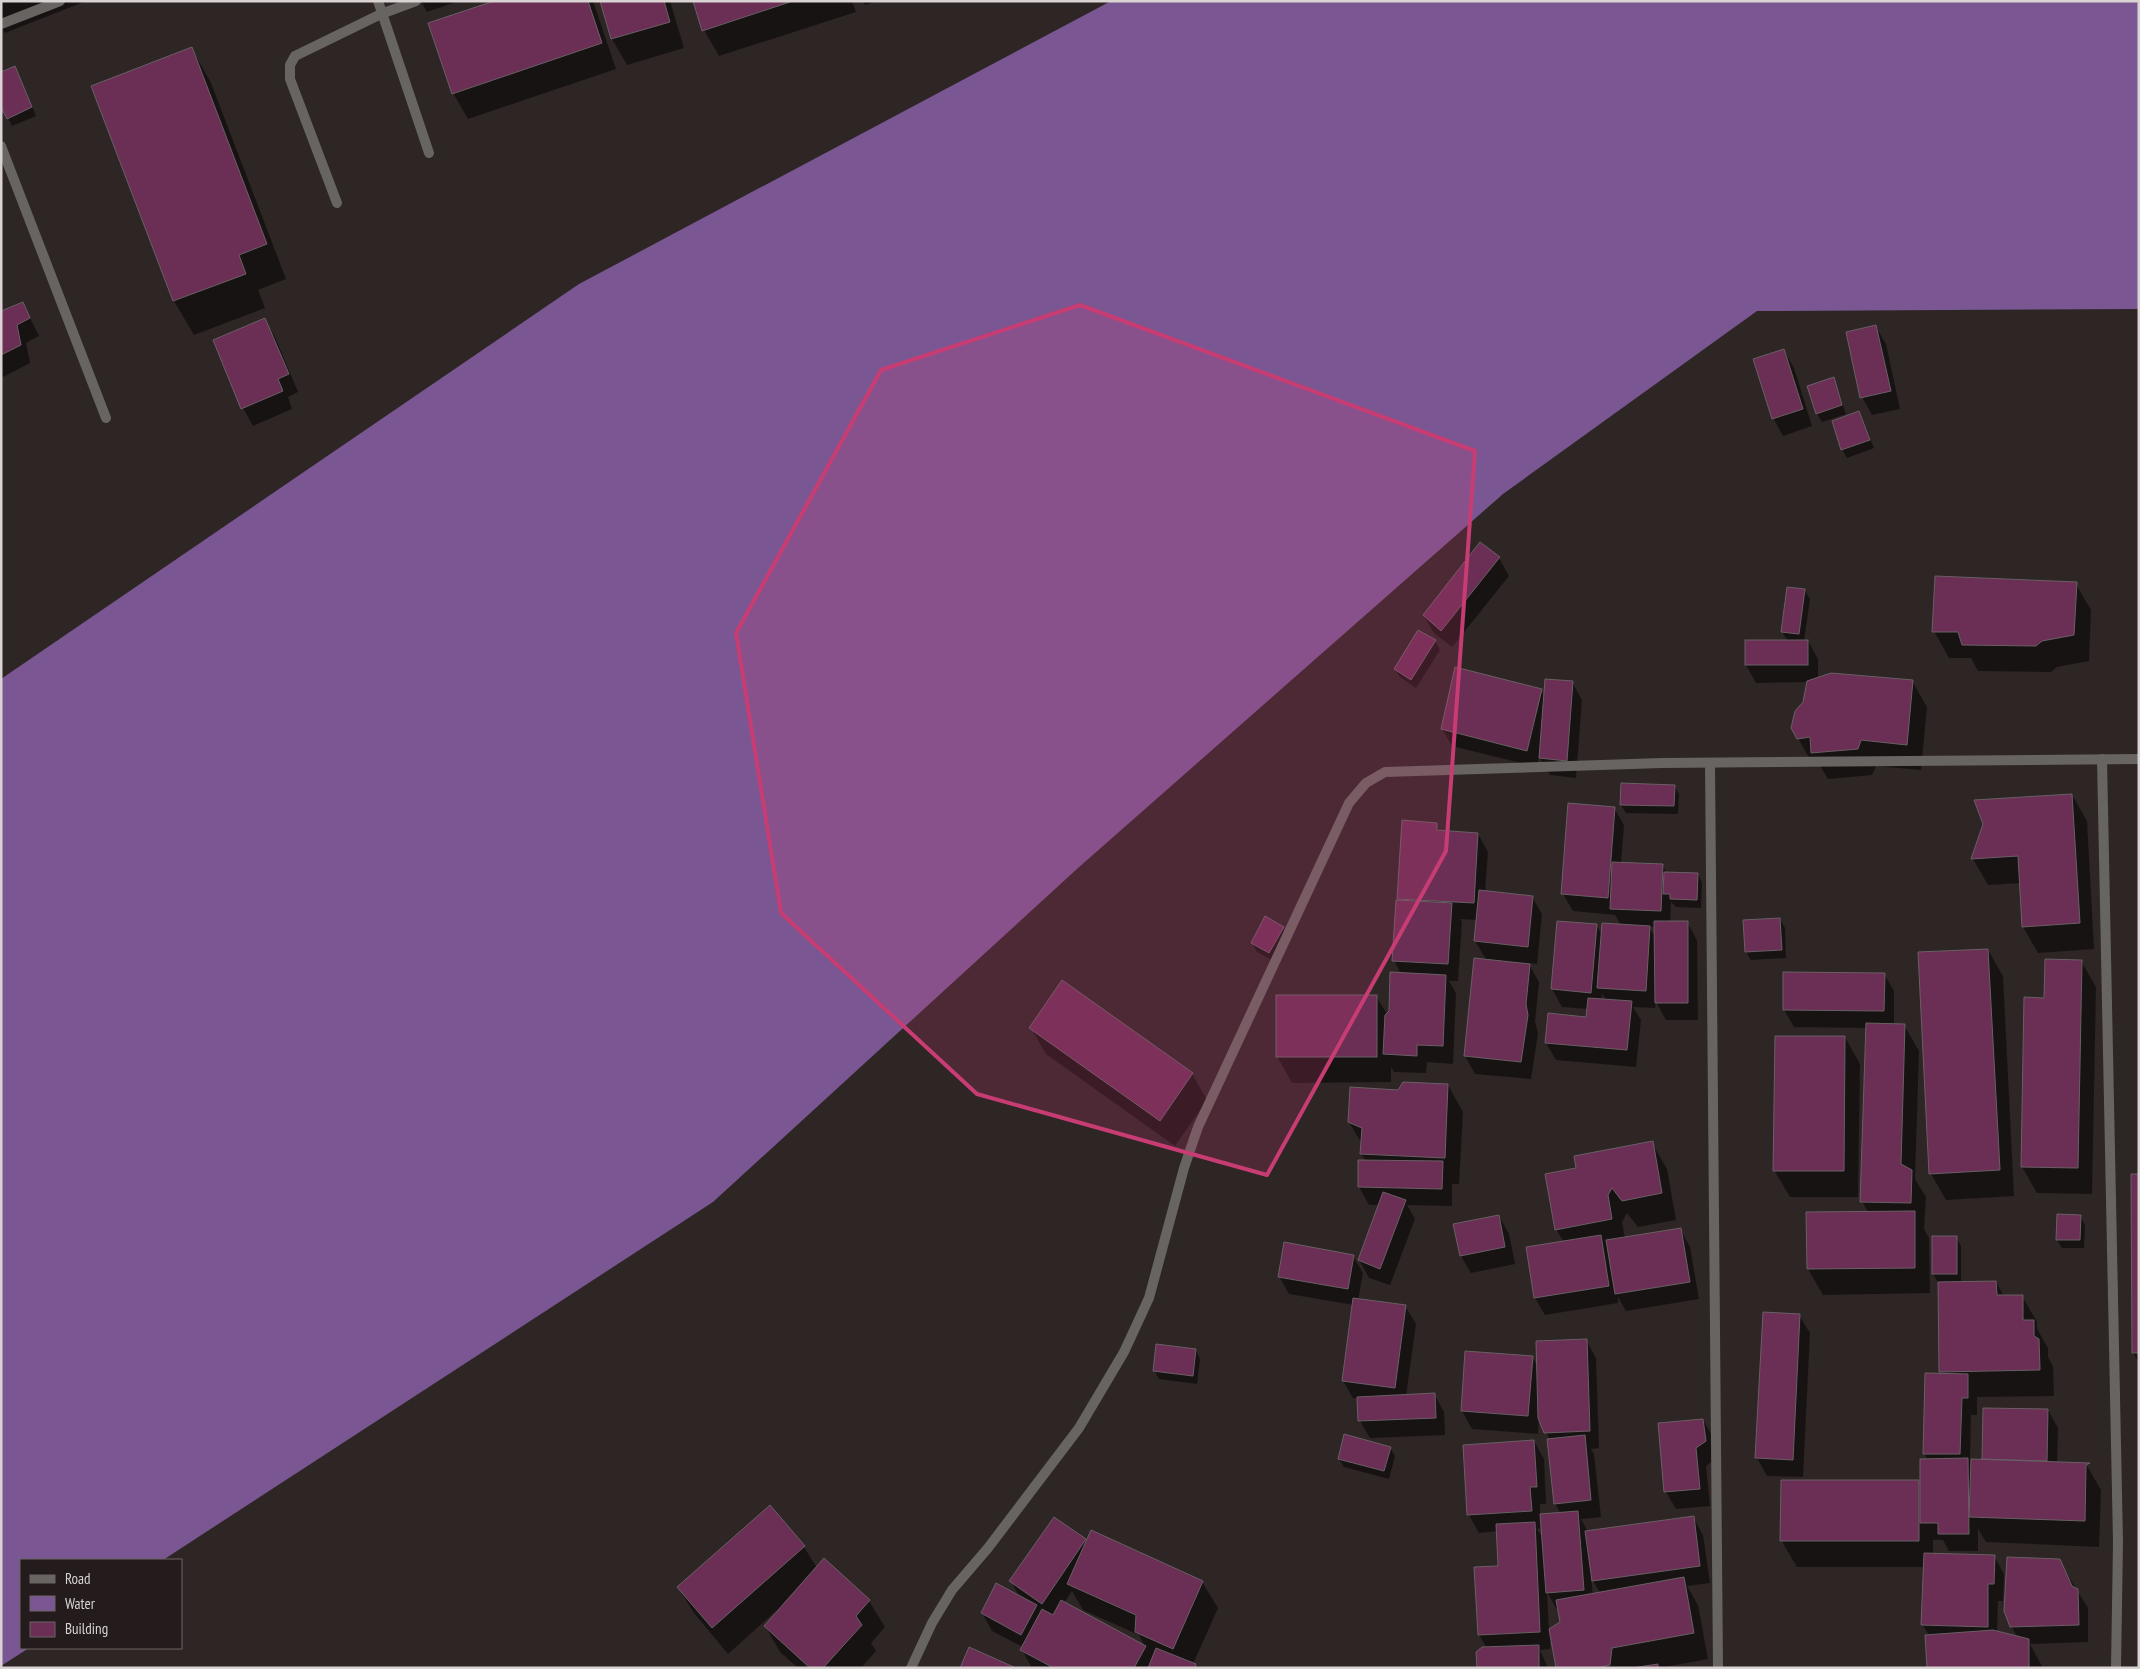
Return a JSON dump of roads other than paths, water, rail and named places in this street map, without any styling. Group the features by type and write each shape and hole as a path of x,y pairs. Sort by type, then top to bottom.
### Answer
{"street":[{"path":"1,24 60,1"},
{"path":"378,1 429,153"},
{"path":"337,203 290,79 290,65 295,56 381,14 416,1"},
{"path":"1,146 106,418"},
{"path":"2102,759 2118,1532 2116,1668"},
{"path":"911,1668 932,1623 952,1590 988,1548 1079,1428 1124,1352 1149,1298 1184,1168 1198,1127 1349,803 1366,783 1384,772 1710,763 2139,759"},
{"path":"1710,763 1718,1668"}],"water":[{"path":"1111,1 2139,1 2139,309 1757,311 1503,494 1078,868 713,1202 165,1559 20,1559 20,1649 27,1649 1,1666 1,679 579,284"}]}
